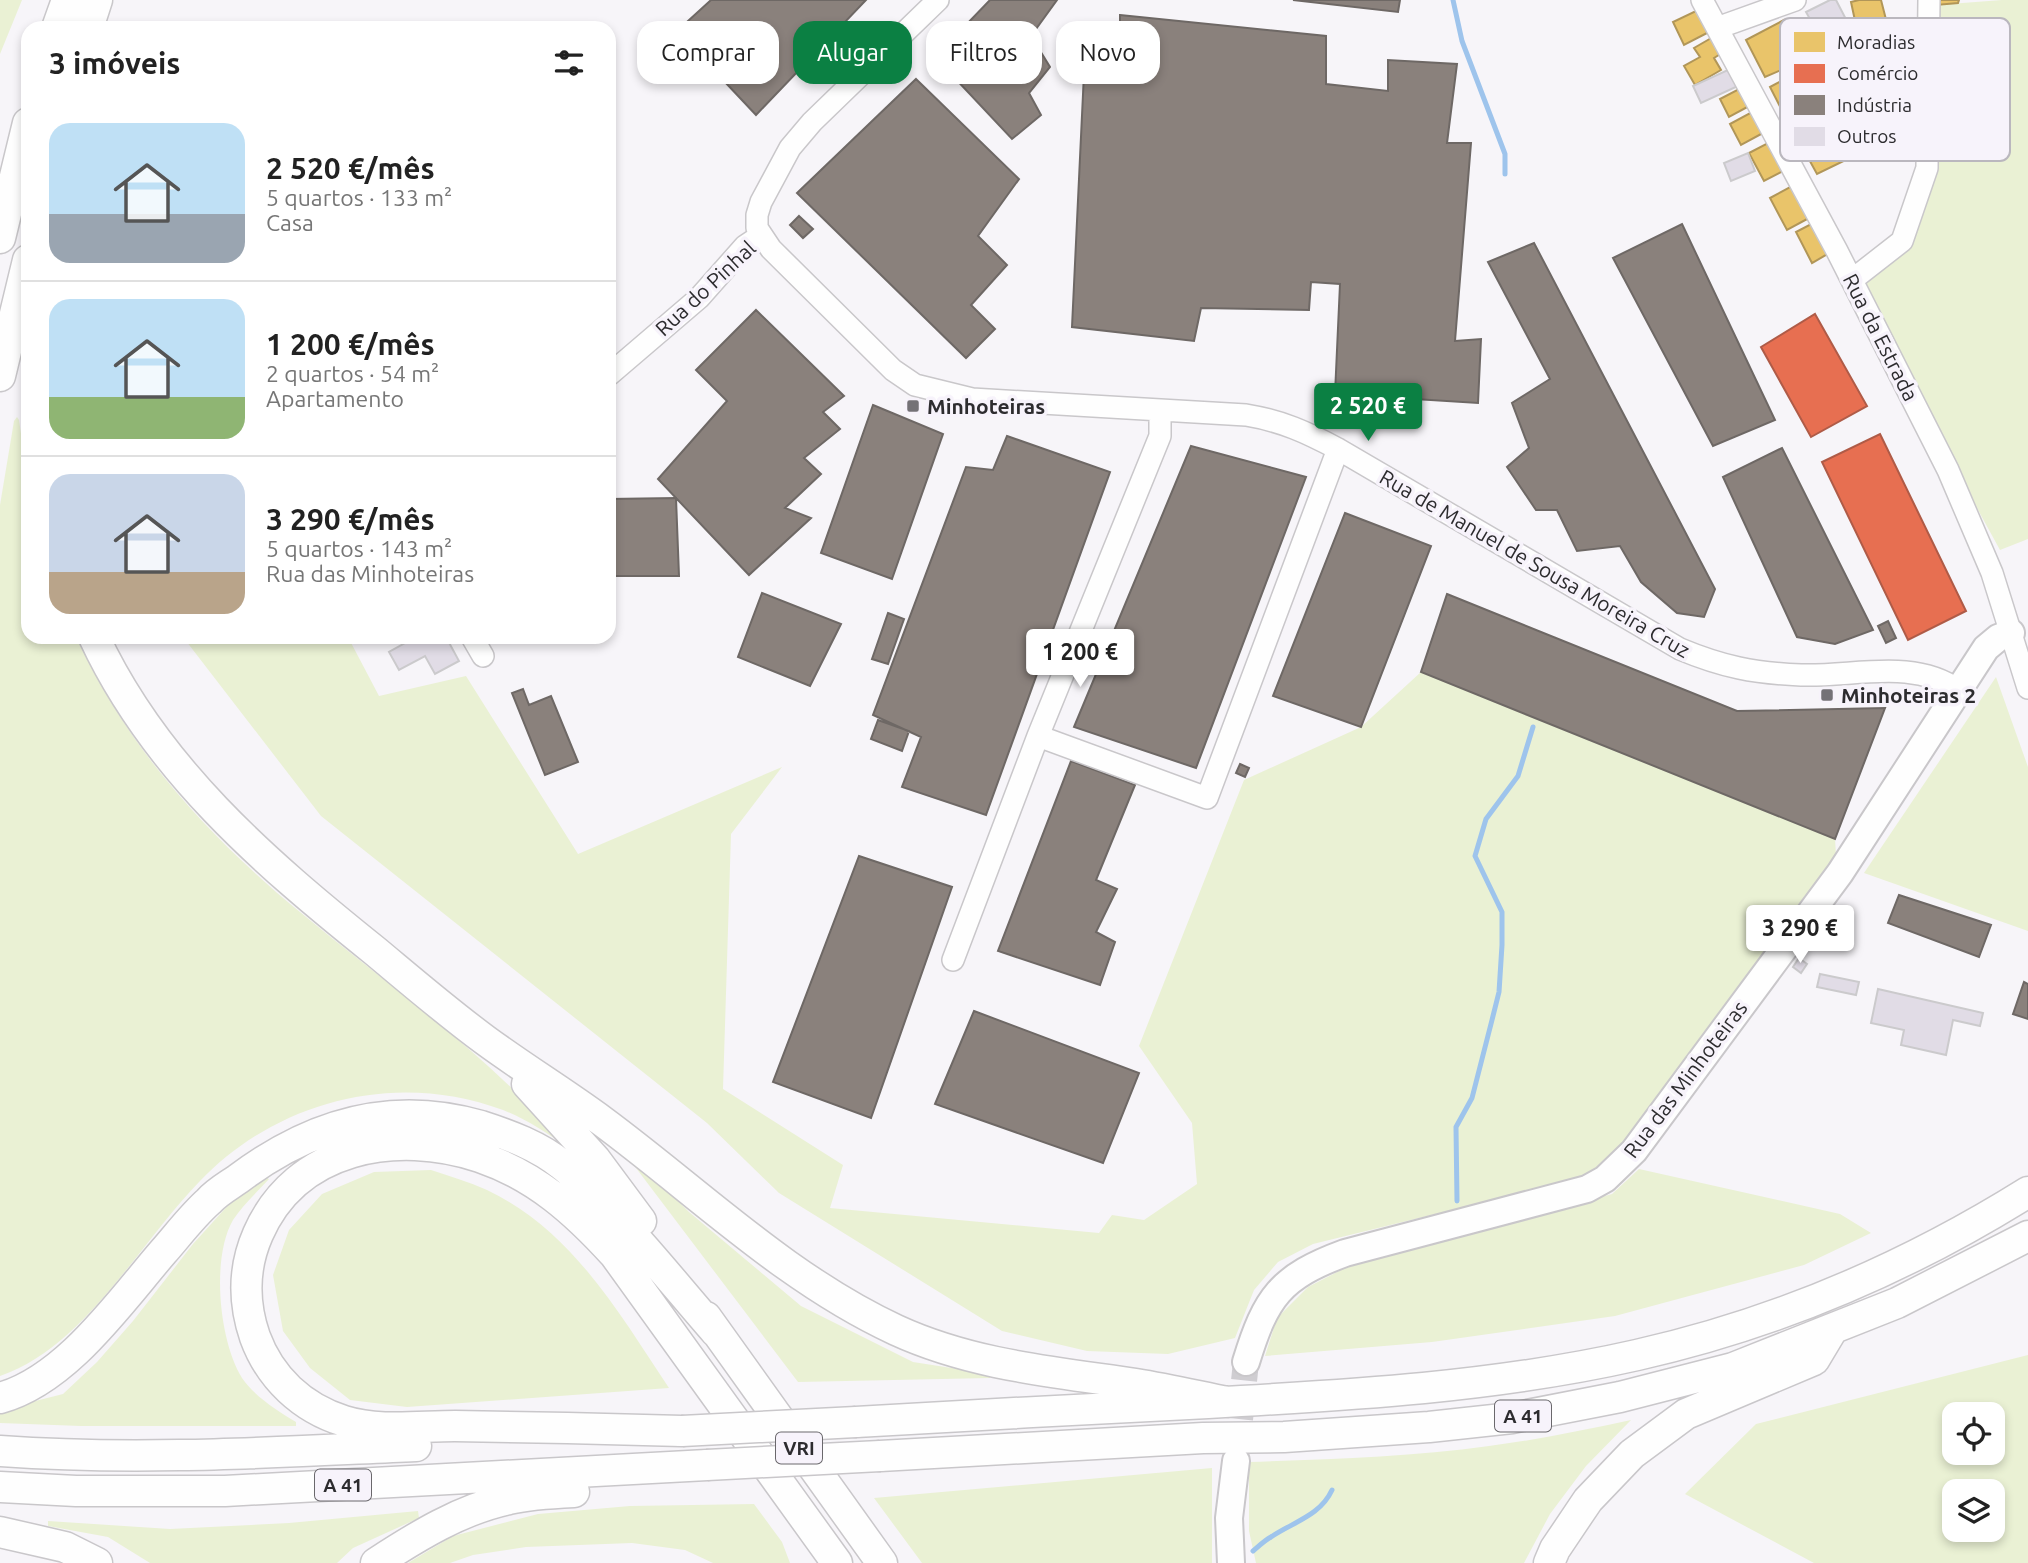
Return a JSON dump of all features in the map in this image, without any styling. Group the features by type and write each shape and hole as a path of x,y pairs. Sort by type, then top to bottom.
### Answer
{"highway":[{"path":"60,21 67,0"},
{"path":"90,21 97,0"},
{"path":"0,238 21,152"},
{"path":"0,376 21,289"},
{"path":"98,644 114,675 175,765 223,819 301,892 483,1039 601,1120 778,1259 829,1294 895,1330 966,1356 1035,1371 1138,1385 1227,1402"},
{"path":"483,1039 595,1159 636,1213 716,1332"},
{"path":"0,1398 39,1382 70,1358 209,1200 258,1164 293,1143 325,1129 366,1118 419,1115 459,1120 495,1130 530,1145 562,1164 605,1206 716,1332"},
{"path":"682,1431 467,1426 382,1427 345,1422 328,1415 298,1398 279,1381 262,1356 252,1328 247,1307 246,1279 252,1248 265,1219 284,1193 306,1172 331,1158 365,1149 404,1145 443,1147 513,1170 544,1188 583,1220 615,1255 837,1563"},
{"name":"A 41","path":"0,1451 58,1455 171,1456 453,1444 1227,1402 1372,1393 1494,1381 1651,1352 1731,1329 1836,1292 1943,1242 2028,1192"},
{"name":"A 41","path":"0,1487 76,1491 225,1491 1203,1438 1284,1437 1512,1418 1620,1397 1733,1368 1832,1330 1937,1284 2028,1236"},
{"path":"1549,1563 1555,1549 1588,1500 1632,1454 1686,1415 1814,1360 1832,1330"},
{"name":"VRI","path":"716,1332 882,1563"},
{"path":"376,1563 440,1525 473,1510 508,1499 602,1490 697,1466"},
{"path":"784,1492 812,1563"},
{"path":"0,1532 65,1547 97,1563"}],"main road":[{"name":"Rua das Minhoteiras","path":"1246,1362 1256,1328 1272,1297 1298,1274 1318,1263 1345,1253 1587,1189 1605,1179 1634,1151 1840,873 1986,648 1998,638 2011,633"},
{"path":"1231,1563 1229,1518 1236,1461"}],"street":[{"name":"Rua do Pinhal","path":"616,368 699,298 745,246 760,236 757,228 761,201 790,148 812,122 938,0"},
{"name":"Rua da Estrada","path":"1702,0 1780,146"},
{"path":"1717,28 1795,0"},
{"path":"1929,0 1929,18"},
{"name":"Rua da Estrada","path":"1788,161 1948,470 1992,573 2028,688"},
{"path":"1852,280 1902,240 1927,161"},
{"name":"Rua de Manuel de Sousa Moreira Cruz","path":"760,236 893,370 915,385 972,399 1246,415 1275,420 1303,430 1338,449 1680,649 1713,662 1752,672 1804,675 1913,672 1937,678 1958,690"},
{"path":"953,960 1038,736 1160,436 1160,410"},
{"path":"1038,736 1207,798 1338,449"},
{"path":"476,644 483,656"}],"green space":[{"path":"0,0 22,0 0,54"},
{"path":"2028,0 2028,539 2000,550 1852,280 1902,240 1927,161 2010,161 2010,18 1935,18 1936,5"},
{"path":"17,417 21,434 21,644 81,644 119,715 172,788 203,821 267,884 473,1053 537,1114 567,1147 528,1122 503,1110 462,1098 421,1093 381,1094 341,1100 302,1112 265,1130 231,1153 200,1181 84,1318 58,1342 30,1362 0,1376 0,505 14,421"},
{"path":"188,644 352,644 379,696 466,676 578,854 782,767 731,834 723,1089 843,1165 830,1208 1099,1233 1112,1215 1144,1220 1197,1184 1192,1123 1139,1046 1244,780 1361,727 1421,672 1835,839 1836,855 1615,1154 1582,1178 1313,1244 1278,1262 1254,1290 1235,1338 1168,1354 1087,1351 1002,1331 779,1193 707,1123 321,816"},
{"path":"1996,677 2028,767 2028,931 1864,873"},
{"path":"638,1161 689,1212 801,1306 913,1362 990,1374 990,1378 798,1382 633,1164"},
{"path":"1639,1169 1840,1214 1871,1233 1804,1265 1615,1316 1432,1342 1265,1356 1277,1318 1308,1287 1345,1268 1612,1194"},
{"path":"431,1170 487,1190 544,1227 569,1250 612,1303 669,1388 407,1407 350,1400 310,1368 283,1331 273,1275 289,1230 322,1194 374,1172"},
{"path":"264,1176 269,1179 245,1204 233,1220 226,1236 220,1277 223,1322 234,1362 242,1378 260,1397 296,1422 296,1426 81,1426 0,1423 0,1410 63,1394 97,1362 133,1321 193,1244 231,1202"},
{"path":"2028,1355 2028,1563 1814,1563 1685,1494 1756,1424"},
{"path":"1631,1420 1586,1466 1550,1514 1524,1563 1256,1563 1249,1531 1249,1462 1459,1450 1543,1438"},
{"path":"1212,1468 1212,1563 922,1563 874,1498"},
{"path":"754,1504 782,1542 790,1563 713,1563 685,1550 632,1543 526,1547 473,1555 450,1563 408,1563 453,1536 538,1514 630,1506"},
{"path":"418,1511 419,1518 353,1548 337,1563 150,1563 108,1537 48,1526 48,1521 170,1529 289,1523"}],"building: Moradias":[{"path":"1881,0 1886,18 1854,18 1851,2"},
{"path":"1936,0 1959,0 1958,3 1936,5"},
{"path":"1698,10 1709,32 1684,45 1673,22"},
{"path":"1780,22 1780,71 1765,77 1746,40"},
{"path":"1713,37 1722,53 1714,58 1721,70 1695,85 1684,66 1700,57 1694,48"},
{"path":"1780,82 1780,106 1770,87"},
{"path":"1741,88 1751,105 1729,117 1720,99"},
{"path":"1752,112 1763,133 1741,145 1730,124"},
{"path":"1770,142 1785,170 1764,181 1749,153"},
{"path":"1810,161 1844,161 1817,174"},
{"path":"1792,186 1809,218 1787,230 1770,198"},
{"path":"1815,222 1831,252 1812,263 1796,232"}],"building: Comércio":[{"path":"1815,314 1867,406 1811,437 1761,347"},
{"path":"1880,434 1966,611 1908,640 1822,462"}],"building: Indústria":[{"path":"711,0 866,0 846,21 793,21 793,76 756,115 727,84 779,84 779,21 688,21"},
{"path":"990,0 1057,0 1042,21 970,21"},
{"path":"1293,0 1400,0 1398,12"},
{"path":"1120,15 1326,36 1326,84 1388,91 1388,60 1457,64 1447,143 1471,143 1455,341 1481,339 1478,403 1335,394 1340,284 1311,282 1309,310 1201,308 1194,341 1072,327 1083,84 1160,84 1160,21 1120,21"},
{"path":"1042,54 1050,67 1042,77"},
{"path":"916,79 1019,179 978,236 1007,265 971,305 995,329 966,358 797,193"},
{"path":"960,84 1036,84 1029,93 1041,115 1012,139"},
{"path":"799,216 813,229 803,238 790,225"},
{"path":"1682,224 1775,420 1713,446 1613,258"},
{"path":"1534,243 1715,589 1704,617 1677,613 1641,582 1620,546 1577,551 1557,510 1536,510 1507,467 1529,448 1512,403 1550,379 1488,262"},
{"path":"756,310 844,396 823,412 840,429 804,458 821,474 785,508 811,518 749,575 658,479 727,401 696,370"},
{"path":"873,405 943,434 892,579 821,553"},
{"path":"1007,436 1110,472 986,815 902,787 921,737 873,715 966,467 993,470"},
{"path":"1191,446 1306,477 1196,768 1074,727"},
{"path":"1782,448 1873,630 1835,644 1797,637 1723,477"},
{"path":"676,498 679,576 616,576 616,499"},
{"path":"1345,513 1431,546 1361,727 1273,696"},
{"path":"762,593 841,624 810,686 738,657"},
{"path":"1447,594 1737,711 1885,708 1835,839 1421,672"},
{"path":"888,613 904,619 888,664 872,659"},
{"path":"1888,621 1896,638 1886,643 1878,626"},
{"path":"523,689 529,705 551,696 578,762 545,775 512,693"},
{"path":"878,720 909,731 902,751 871,739"},
{"path":"1071,761 1135,785 1096,880 1117,889 1096,932 1115,942 1100,985 998,951"},
{"path":"1240,764 1249,768 1245,777 1236,773"},
{"path":"859,856 952,887 871,1118 773,1082"},
{"path":"1899,895 1991,925 1979,957 1888,923"},
{"path":"2024,982 2028,984 2028,1019 2013,1014"},
{"path":"974,1011 1139,1073 1103,1163 935,1104"}],"building: Outros":[{"path":"1830,0 1836,0 1845,18 1809,18 1806,12"},
{"path":"1730,69 1738,86 1701,103 1693,86"},
{"path":"1748,153 1755,171 1731,181 1724,163"},
{"path":"403,644 450,644 459,661 435,674 425,656 399,670 389,652"},
{"path":"1799,958 1807,964 1801,973 1793,967"},
{"path":"1820,974 1859,982 1856,995 1817,987"},
{"path":"1878,989 1983,1013 1980,1026 1953,1020 1946,1055 1901,1045 1904,1030 1871,1023"}],"waterway":[{"path":"1453,0 1462,41 1505,154 1505,174"},
{"path":"1457,1201 1456,1127 1472,1098 1492,1020 1499,992 1502,945 1502,912 1475,856 1486,819 1518,776 1533,727"},
{"path":"1253,1551 1313,1512 1332,1490"}],"tunnel":[{"path":"1236,1458 1246,1362"}],"place":[{"name":"Minhoteiras","path":"913,406"},
{"name":"Minhoteiras 2","path":"1827,695"}]}
